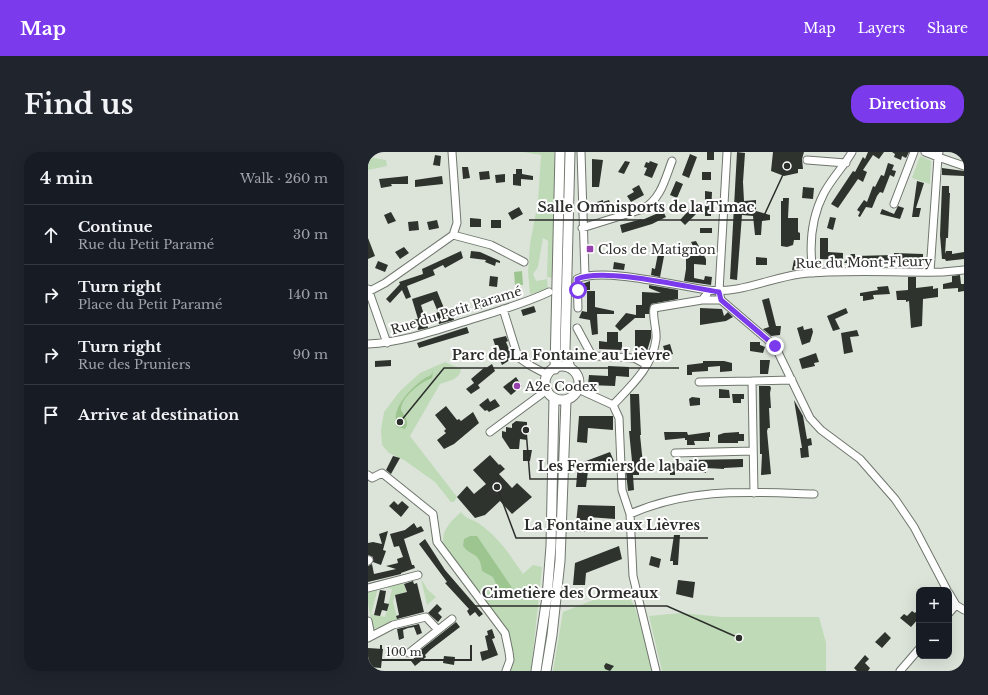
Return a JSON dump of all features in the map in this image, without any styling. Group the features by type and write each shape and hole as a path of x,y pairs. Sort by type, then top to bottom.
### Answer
{"main road":[{"path":"560,152 551,372 546,381 547,390 554,398 566,400 573,396 578,389 578,377 570,368 565,351 570,152"},
{"path":"551,372 562,367 570,368"},
{"path":"536,671 547,597 551,546 554,398"},
{"path":"546,671 552,635 560,561 566,400"}],"street":[{"path":"387,343 368,291 385,283 453,235 457,223 452,152"},
{"path":"581,152 582,228 585,275"},
{"path":"727,152 719,292 721,300 775,346 810,418 821,430 860,459 907,516 945,587"},
{"path":"813,273 811,233 814,220 824,193 852,152"},
{"path":"894,204 914,152"},
{"path":"925,152 939,154 964,166"},
{"path":"930,272 939,154"},
{"path":"807,160 846,162"},
{"path":"582,228 643,209 650,205 661,190 672,161"},
{"path":"453,235 492,245 524,262"},
{"name":"Rue du Mont-Fleury","path":"719,292 785,277 813,273 930,272 964,270"},
{"path":"578,308 577,279 585,275 620,276 719,292"},
{"path":"702,300 707,290"},
{"name":"Rue du Petit Paramé","path":"368,344 387,343 422,334 503,309 549,292"},
{"path":"613,405 647,365 656,341 654,308 702,300 721,300"},
{"path":"503,309 518,357 535,369 551,372"},
{"path":"577,328 591,354 596,356 634,358 647,365"},
{"path":"699,382 792,380"},
{"path":"752,381 754,493"},
{"path":"578,389 613,405 620,424 622,490 630,514 633,576 656,671"},
{"path":"490,432 547,390"},
{"path":"675,453 753,451"},
{"path":"368,475 372,478 382,473 433,514 437,542 505,633 510,660 506,671"},
{"path":"630,514 680,497 709,493 814,494"},
{"path":"368,588 418,575"},
{"path":"952,598 956,605 964,610"},
{"path":"952,610 956,605"},
{"path":"368,621 369,637 393,626 426,617 438,630"},
{"path":"409,653 452,619"},
{"path":"900,671 916,652"}],"shaded area":[{"path":"523,152 554,152 556,195 553,278 547,277 548,241 543,238 538,267 533,274 536,281 547,279 548,289 530,294 528,272 530,244 538,201 541,155"},
{"path":"920,156 931,161 930,184 912,178"},
{"path":"368,157 386,160 387,166 368,170"},
{"path":"522,271 523,285 515,285 514,272"},
{"path":"445,362 461,369 460,373 453,380 440,384 410,436 457,497 454,502 451,502 435,482 404,460 389,453 382,445 381,430 384,412 400,391 420,373"},
{"path":"433,372 432,378 417,386 404,400 401,410 407,424 405,429 397,427 396,413 403,399 414,387"},
{"path":"461,512 465,517 478,523 499,541 523,574 533,565 542,567 531,671 510,671 512,649 506,628 444,546 443,541 447,527"},
{"path":"470,536 477,536 519,598 508,600 501,596 493,577 482,571 477,557 463,546 464,539"},
{"path":"421,579 428,590 436,597 427,605"},
{"path":"404,583 406,592 395,595 393,602 398,621 378,630 373,628 368,603 368,592 378,588 371,614 385,617 392,589 384,587"},
{"path":"631,589 633,597 631,601 634,605 647,644 652,671 553,671 563,612 608,594"},
{"path":"681,613 722,617 819,617 826,643 826,671 662,671 649,616"}],"building":[{"path":"707,152 714,152 714,160 707,160"},
{"path":"737,152 745,153 743,182 744,201 756,200 756,211 770,215 770,220 762,221 761,235 755,235 753,216 742,215 737,280 730,279"},
{"path":"773,152 804,152 802,159 803,169 798,169 798,173 784,176 771,171"},
{"path":"868,152 884,152 879,159 873,155 863,170 867,172 863,182 858,179 838,208 831,204 853,171 855,172 863,157 865,159"},
{"path":"892,152 909,152 906,158 902,156 901,160 894,157 895,154"},
{"path":"690,154 697,157 689,178 682,175"},
{"path":"435,155 441,156 440,166 433,165"},
{"path":"592,159 603,160 599,187 592,187"},
{"path":"625,161 630,162 624,174 618,172"},
{"path":"650,161 658,164 652,178 644,175 647,168 644,167 646,162 649,163"},
{"path":"888,163 894,165 892,170 896,171 894,177 890,175 883,193 880,192 877,196 872,208 866,207 860,217 858,216 860,212 857,210 864,200 867,202 873,186 875,187 881,175 884,176"},
{"path":"462,167 468,167 470,178 463,179"},
{"path":"942,168 964,171 964,176 942,175"},
{"path":"516,169 522,169 522,174 533,176 533,180 521,179 521,186 513,185 513,174 516,174"},
{"path":"489,171 490,179 480,180 479,172"},
{"path":"702,172 711,172 711,180 702,180"},
{"path":"505,174 505,182 496,183 495,175"},
{"path":"408,176 408,184 391,184 392,186 381,188 379,179"},
{"path":"442,176 443,184 415,187 415,180"},
{"path":"676,181 683,184 677,198 670,195"},
{"path":"917,181 924,183 916,208 921,208 919,217 912,217"},
{"path":"639,185 644,195 631,202 627,196 634,192 632,189"},
{"path":"942,186 949,186 950,193 948,238 946,238 945,254 946,251 952,251 952,254 964,252 964,259 946,261 945,259 942,259 940,235"},
{"path":"803,187 814,188 813,199 802,198"},
{"path":"705,191 712,192 711,216 705,216"},
{"path":"783,198 789,198 788,218 798,218 798,232 800,233 800,240 794,240 793,245 787,247 781,246 781,201 783,201"},
{"path":"603,200 603,202 609,200 612,208 597,212 596,209 593,210 591,204"},
{"path":"898,206 904,208 900,219 880,214 882,209 894,214"},
{"path":"519,207 523,214 512,220 508,213"},
{"path":"690,209 696,214 685,225 680,220"},
{"path":"663,211 666,217 652,224 622,233 620,225 642,220"},
{"path":"391,212 396,221 388,224 384,215"},
{"path":"830,217 836,218 833,230 827,228"},
{"path":"470,218 481,219 481,227 470,227"},
{"path":"437,220 439,228 429,230 427,222"},
{"path":"491,220 501,220 501,228 491,228"},
{"path":"418,221 419,230 409,231 408,222"},
{"path":"700,228 712,228 712,233 700,233"},
{"path":"368,238 375,256 368,259"},
{"path":"820,238 828,238 828,252 843,253 843,260 820,259"},
{"path":"696,241 706,259 706,265 694,264 694,278 704,280 705,276 712,277 711,285 684,281 686,252 696,252 691,242"},
{"path":"660,243 666,244 666,246 660,277 651,275 652,268 655,269"},
{"path":"404,247 409,253 400,259 395,252"},
{"path":"461,251 463,258 445,268 443,265 433,270 435,275 407,286 411,297 406,299 402,290 390,303 386,299 400,284 399,282 423,274 422,269"},
{"path":"471,251 480,252 500,261 500,263 496,262 495,266 485,262 486,260 470,258"},
{"path":"894,253 923,254 923,262 844,263 851,254 855,254 855,256 894,255"},
{"path":"756,257 767,258 767,265 756,265"},
{"path":"800,259 802,269 792,270 794,260"},
{"path":"378,261 388,265 385,272 375,268"},
{"path":"614,262 625,264 624,270 613,269"},
{"path":"960,275 961,284 964,284 964,291 958,292 958,288 943,289 943,284 952,282 952,276"},
{"path":"490,276 498,277 497,287 489,286"},
{"path":"908,277 916,277 916,288 933,286 933,289 938,288 938,297 923,299 922,326 911,328 909,301 906,302 906,300 897,300 896,291 908,290"},
{"path":"590,281 590,290 582,290 582,284"},
{"path":"649,285 678,290 678,299 651,304 649,314 645,314 645,318 635,318 620,331 615,326 626,313 636,315 636,305 642,305 642,292 661,293 649,288"},
{"path":"888,286 890,294 873,295 874,299 863,301 863,296 860,296 860,293 878,290 877,287"},
{"path":"437,291 446,313 452,311 454,320 439,324 435,314 438,312 433,300 421,305 428,328 418,330 417,326 414,326 412,320 418,319 412,299"},
{"path":"587,291 595,291 595,307 614,311 614,314 597,314 598,334 592,335 590,320 579,318 582,311 587,312"},
{"path":"485,297 488,306 480,309 477,300"},
{"path":"769,298 776,326 781,326 780,335 771,336 763,329 769,327 762,300"},
{"path":"534,306 536,312 523,316 521,310"},
{"path":"700,308 722,309 724,316 728,312 733,317 726,321 700,325"},
{"path":"846,308 848,313 835,319 840,329 833,331 827,316"},
{"path":"803,326 804,330 812,328 813,332 810,342 802,345 797,328"},
{"path":"467,327 469,333 419,348 417,343"},
{"path":"635,330 651,330 651,338 647,351 635,348"},
{"path":"857,330 859,336 850,337 853,352 844,354 841,333"},
{"path":"607,332 618,332 618,342 622,342 622,350 599,349 599,341 607,342"},
{"path":"506,336 508,341 506,342 513,358 502,365 499,358 502,356 498,345 495,345 493,339"},
{"path":"750,342 760,342 760,345 765,347 763,353 750,351"},
{"path":"670,344 673,354 666,356 663,346"},
{"path":"816,353 819,362 814,363 815,366 802,369 799,359"},
{"path":"391,360 391,366 375,367 375,361"},
{"path":"760,360 770,360 768,374 760,374"},
{"path":"703,361 724,361 732,363 732,371 720,372 720,366 708,367 708,371 692,372 692,375 687,375 687,365 703,363"},
{"path":"492,364 495,371 478,385 480,388 471,394 466,389 474,383 471,379 485,367 486,368"},
{"path":"608,366 629,367 629,377 616,376 615,386 588,385 589,375 608,376"},
{"path":"516,377 522,386 511,395 503,387"},
{"path":"759,386 770,386 771,388 771,408 769,408 770,428 768,428 767,431 771,474 761,475 762,454 760,454"},
{"path":"719,389 729,390 730,398 719,398"},
{"path":"630,394 639,394 640,435 643,464 642,468 639,468 639,475 633,475 634,490 628,491 626,472 633,471 629,431 631,431"},
{"path":"732,394 744,394 744,399 741,399 741,403 733,403"},
{"path":"692,397 700,398 700,405 690,406 689,399"},
{"path":"488,398 490,402 495,399 500,406 489,412 487,410 485,411 479,405"},
{"path":"794,400 803,416 807,439 811,438 812,445 808,446 809,457 801,458 800,448 802,448"},
{"path":"446,406 457,420 459,419 461,421 473,412 479,423 454,444 444,449 437,440 446,433 444,431 446,429 435,415"},
{"path":"579,416 613,416 613,430 588,428 587,443 577,442"},
{"path":"516,421 527,422 527,440 520,439 519,449 510,449 502,437 502,431 506,432 506,427 512,428 512,424"},
{"path":"664,432 687,432 688,435 710,432 710,437 709,441 694,441 695,445 687,445 687,440 685,440 685,438 665,440"},
{"path":"739,432 739,434 744,434 744,441 738,441 738,443 718,443 718,435"},
{"path":"523,450 532,450 530,461 523,461"},
{"path":"610,452 614,461 588,471 586,487 576,487 578,464"},
{"path":"490,455 505,469 499,474 512,488 517,483 532,497 512,514 500,501 485,515 475,518 457,497 467,486 474,494 486,484 473,470"},
{"path":"393,456 400,458 391,474 386,470"},
{"path":"743,459 743,467 724,469 706,468 706,473 701,473 701,471 675,471 675,475 670,475 670,463 689,465 689,460"},
{"path":"394,501 398,505 402,501 409,507 401,517 389,506"},
{"path":"578,505 615,506 615,519 588,517 586,532 575,532"},
{"path":"414,523 417,528 421,526 424,531 404,539 412,565 414,565 415,568 401,574 368,582 368,566 372,564 374,574 396,569 386,566 398,563 397,559 403,557 399,546 394,547 390,534 405,530"},
{"path":"388,531 383,550 386,551 381,565 373,562 373,557 368,555 368,543 373,542 382,544 379,534"},
{"path":"674,535 680,535 678,565 673,565 673,561 670,561"},
{"path":"425,539 445,570 483,614 479,617 475,612 470,616 467,611 469,609 445,583 447,582 419,544"},
{"path":"619,546 622,559 586,573 585,585 573,585 575,563"},
{"path":"651,556 661,559 659,568 649,565"},
{"path":"678,580 695,582 693,598 676,594"},
{"path":"413,581 414,584 417,583 424,612 397,619 396,616 399,615 395,595 407,592 404,584"},
{"path":"380,590 386,591 384,603 389,604 387,611 382,610 380,616 374,615"},
{"path":"437,604 442,609 438,613 442,617 438,622 428,613"},
{"path":"912,611 915,613 916,612 916,621 911,627 900,618 904,614 907,616"},
{"path":"456,622 460,627 430,650 425,655 426,657 415,666 411,661 419,654 418,652"},
{"path":"419,624 422,633 417,635 414,627 408,628 403,630 404,638 399,640 397,629"},
{"path":"492,629 495,638 492,639 498,655 482,661 480,652 488,650 485,636 488,635 487,631"},
{"path":"885,632 891,638 882,648 875,642"},
{"path":"368,648 383,649 381,668 368,667"},
{"path":"865,655 869,659 865,663 870,668 868,671 857,671 854,668"},
{"path":"444,656 455,657 454,665 443,663"},
{"path":"606,663 614,666 610,671 605,669 604,666"}],"place":[{"name":"Salle Omnisports de la Timac","path":"787,166"},
{"name":"Clos de Matignon","path":"590,249"},
{"name":"A2e Codex","path":"517,386"},
{"name":"Parc de La Fontaine au Lièvre","path":"400,422"},
{"name":"Les Fermiers de la baie","path":"526,430"},
{"name":"La Fontaine aux Lièvres","path":"497,487"},
{"name":"Cimetière des Ormeaux","path":"739,638"}],"route":[{"path":"578,290 577,279 590,274 620,276 719,292 721,300 770,340 775,346"}]}
